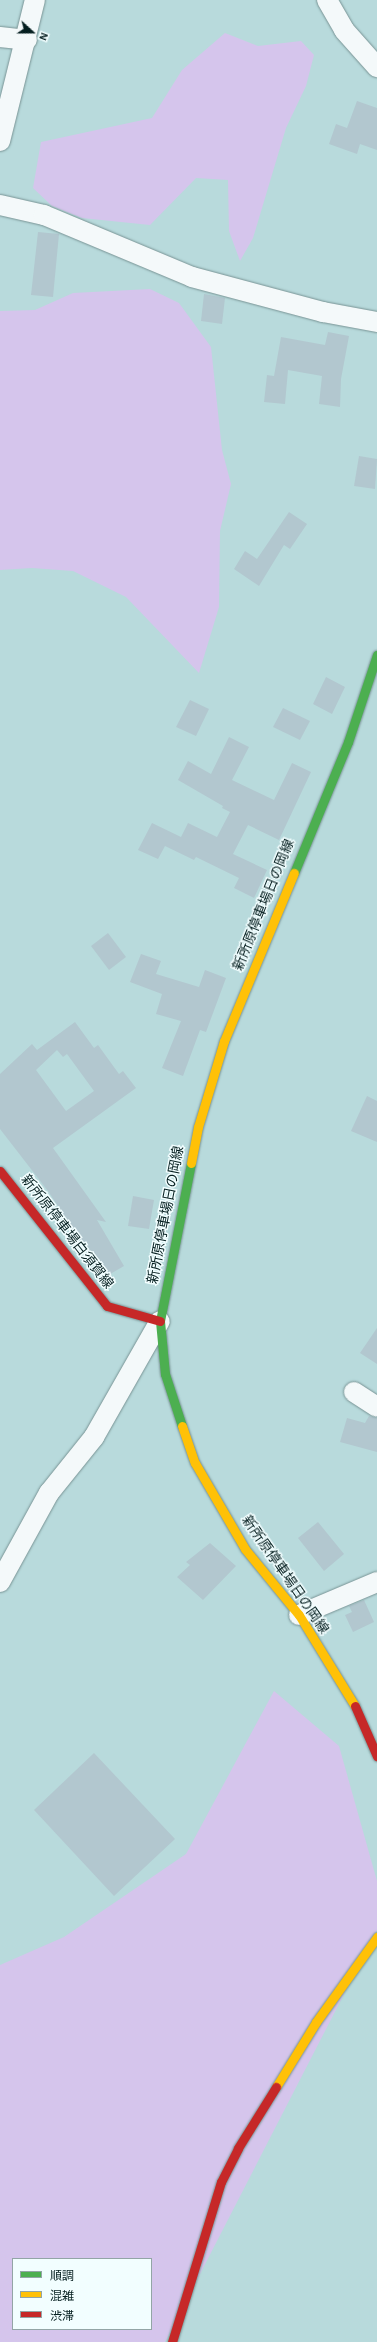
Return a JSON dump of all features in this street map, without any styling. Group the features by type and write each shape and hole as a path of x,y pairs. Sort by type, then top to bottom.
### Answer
{"main road":[{"name":"新所原停車場日の岡線","path":"377,655 348,742 224,1041 198,1127 160,1321 165,1374 195,1463 245,1549 298,1615 358,1709 377,1756"},
{"name":"新所原停車場白須賀線","path":"0,1171 107,1306 160,1321"},
{"path":"172,2342 221,2182 238,2148 316,2022 377,1937"}],"street":[{"path":"0,141 27,40 35,0"},
{"path":"327,0 344,30 377,67"},
{"path":"0,37 27,40"},
{"path":"0,205 44,215 192,277 323,312 377,322"},
{"path":"0,1582 49,1492 94,1437 160,1321"},
{"path":"354,1392 377,1406"},
{"path":"298,1615 377,1582"}],"shaded area":[{"path":"225,33 258,46 301,41 314,55 306,86 286,128 253,238 240,261 229,231 228,180 196,178 150,225 82,218 52,206 33,188 41,142 152,118 182,70"},
{"path":"150,289 179,303 211,347 222,450 231,484 220,531 219,607 199,673 126,597 73,571 32,568 0,570 0,311 35,310 73,293"},
{"path":"274,1691 339,1746 377,1881 377,1930 165,2342 0,2342 0,1965 64,1937 186,1854"}],"building":[{"path":"357,101 377,108 377,150 360,144 357,154 329,144 336,124 347,128"},
{"path":"38,232 59,234 53,297 31,295"},
{"path":"204,294 225,298 222,324 201,321"},
{"path":"328,332 349,336 341,379 340,407 319,404 322,376 288,370 285,404 264,402 267,375 274,376 281,337 325,345"},
{"path":"359,456 377,459 375,489 354,486"},
{"path":"289,512 307,524 290,549 284,545 259,586 234,569 245,551 257,559"},
{"path":"326,677 345,687 332,714 313,704"},
{"path":"190,700 209,709 196,736 176,727"},
{"path":"283,708 310,721 300,740 273,727"},
{"path":"229,737 249,747 232,780 274,800 292,763 311,772 279,840 248,825 233,854 267,870 254,898 234,888 239,878 196,857 194,860 165,846 158,859 138,850 152,823 181,837 188,823 217,837 230,812 222,808 223,806 178,780 188,761 211,774"},
{"path":"108,933 126,957 109,970 91,946"},
{"path":"141,954 161,961 156,974 199,987 205,970 226,978 206,1032 200,1030 183,1076 162,1068 181,1021 156,1014 162,994 130,982"},
{"path":"75,1022 94,1048 98,1045 119,1074 123,1071 136,1088 53,1148 106,1222 97,1220 124,1266 105,1277 48,1191 0,1129 0,1074 32,1044 37,1050","holes":["57,1050 63,1057 67,1054 94,1091 66,1111 36,1070"]},
{"path":"367,1096 377,1101 377,1142 351,1131"},
{"path":"133,1196 154,1200 149,1229 128,1226"},
{"path":"377,1328 377,1364 360,1353"},
{"path":"369,1416 377,1418 377,1452 340,1442 347,1418 365,1423"},
{"path":"318,1522 344,1554 324,1571 298,1538"},
{"path":"210,1543 236,1566 203,1600 177,1577 190,1565 186,1562"},
{"path":"364,1600 374,1622 353,1632 345,1615 352,1612 349,1606"},
{"path":"94,1753 175,1839 114,1896 34,1810"}],"traffic: fast":[{"path":"294,873 348,742 377,655"},
{"path":"182,1426 165,1374 160,1321 191,1163"}],"traffic: slow":[{"path":"191,1163 198,1127 224,1041 294,873"},
{"path":"182,1426 195,1463 245,1549 299,1615 355,1706"},
{"path":"276,2087 316,2022 377,1937"}],"traffic: jam":[{"path":"0,1171 107,1306 160,1321"},
{"path":"355,1706 377,1756"},
{"path":"172,2342 221,2182 238,2148 276,2087"}]}
